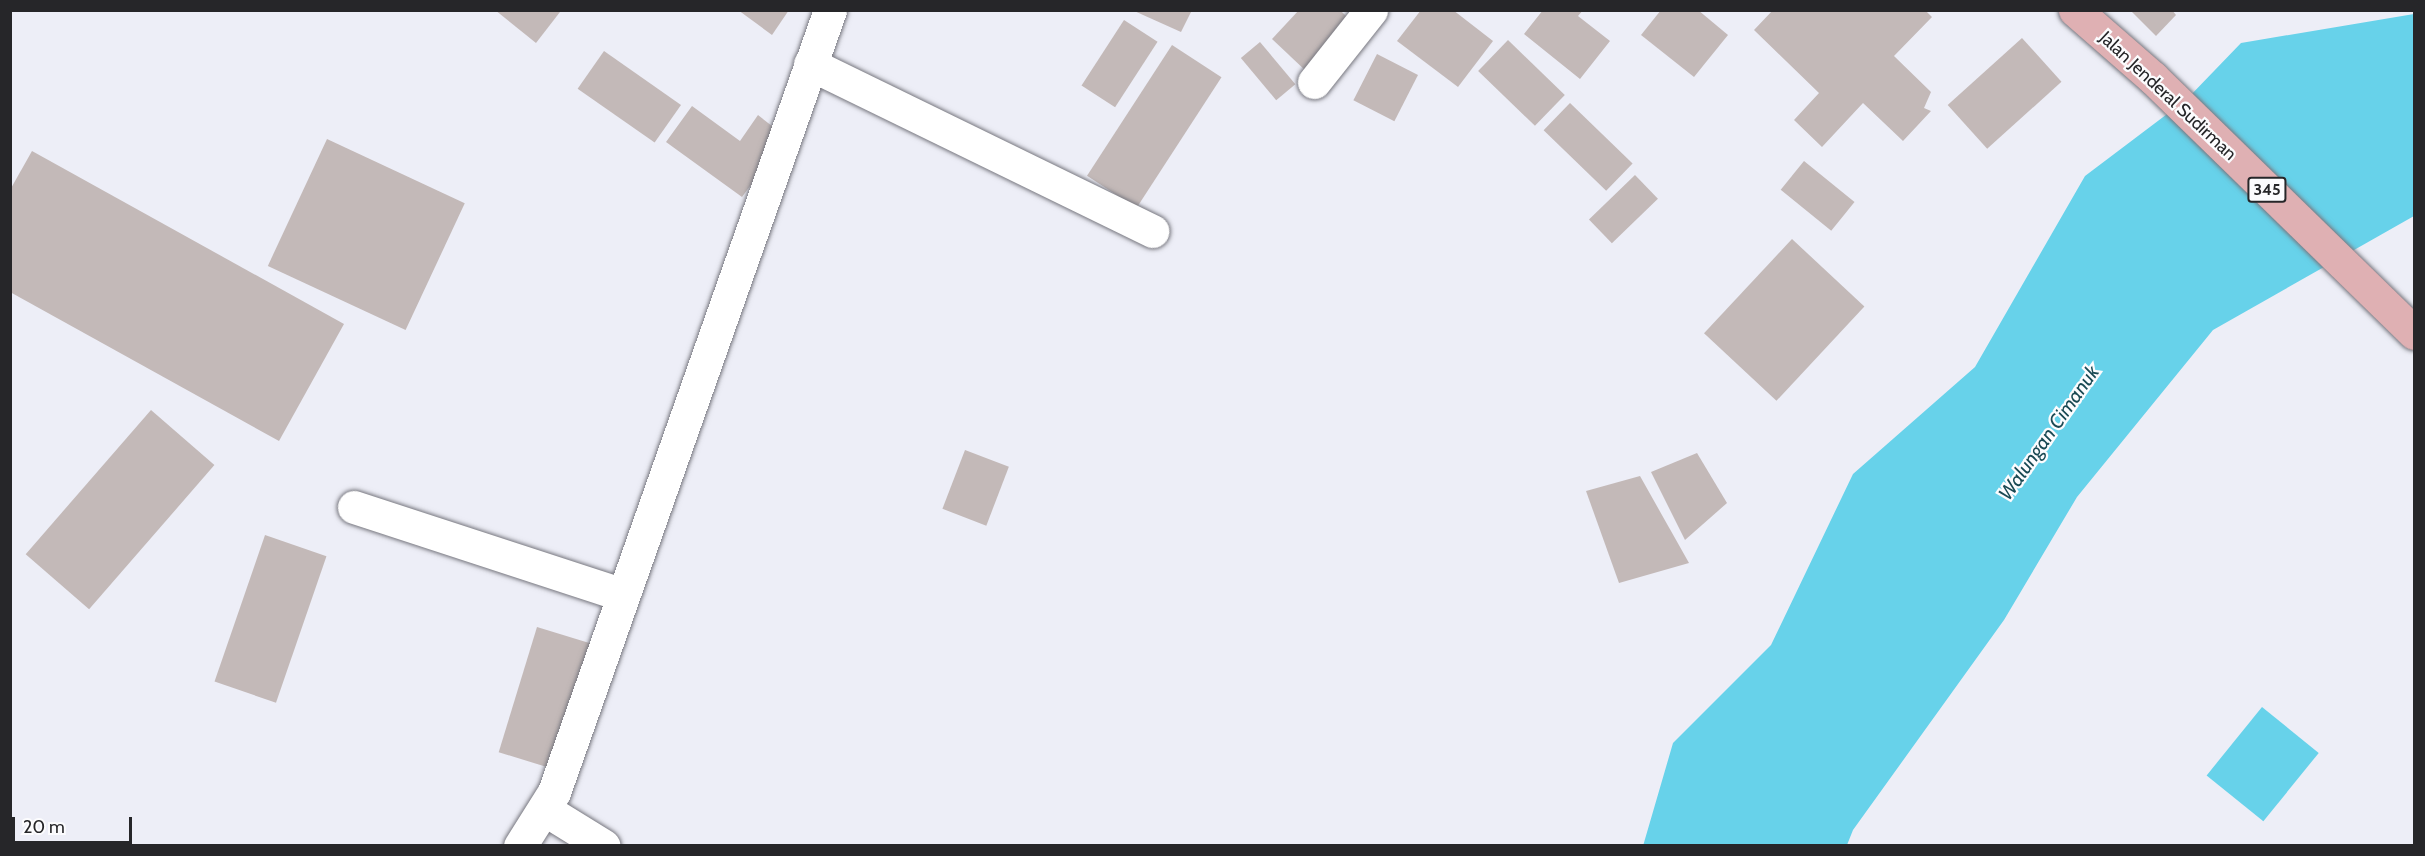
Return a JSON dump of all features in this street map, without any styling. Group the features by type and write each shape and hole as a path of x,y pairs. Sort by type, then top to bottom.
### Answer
{"main road":[{"name":"Jalan Jenderal Sudirman","path":"2074,10 2153,78 2381,303 2415,333"}],"street":[{"path":"520,846 554,792 830,10"},
{"path":"1314,82 1371,10"},
{"path":"810,64 1152,231"},
{"path":"354,507 623,595"},
{"path":"544,809 604,846"}],"water":[{"name":"Walungan Cimanuk","path":"2414,14 2414,216 2213,330 2077,497 2004,620 1853,830 1847,845 1643,846 1673,743 1771,645 1853,474 1975,367 2085,176 2187,99 2241,43"},
{"path":"2262,707 2319,753 2263,821 2207,775"}],"building":[{"path":"495,10 557,10 560,12 536,43"},
{"path":"738,10 789,10 772,35"},
{"path":"1132,10 1192,10 1181,32"},
{"path":"1299,10 1340,10 1351,21 1307,72 1272,39"},
{"path":"1421,10 1453,10 1493,41 1458,87 1397,41"},
{"path":"1543,10 1583,10 1578,16 1610,41 1580,79 1524,34"},
{"path":"1661,10 1698,10 1728,35 1694,77 1641,35"},
{"path":"1773,10 1925,10 1932,17 1894,56 1931,92 1924,108 1931,111 1903,141 1863,103 1822,147 1794,120 1819,93 1754,30"},
{"path":"2130,10 2172,10 2176,15 2156,36"},
{"path":"1124,20 1158,42 1115,107 1082,85"},
{"path":"2022,38 2061,82 1987,149 1948,105"},
{"path":"1508,40 1565,95 1535,126 1478,71"},
{"path":"1260,42 1295,84 1276,100 1241,58"},
{"path":"1172,45 1221,77 1137,208 1087,176"},
{"path":"604,51 681,105 655,143 578,89"},
{"path":"1377,54 1418,75 1394,121 1353,100"},
{"path":"1570,103 1633,163 1606,191 1544,130"},
{"path":"692,106 740,141 758,115 786,137 742,197 666,142"},
{"path":"327,139 465,203 406,330 268,266"},
{"path":"32,151 344,324 279,441 10,292 10,190"},
{"path":"1804,161 1855,202 1831,231 1781,190"},
{"path":"1635,175 1658,199 1612,243 1589,219"},
{"path":"1792,239 1864,307 1776,401 1704,333"},
{"path":"151,410 214,465 89,609 26,554"},
{"path":"965,450 1009,467 986,526 942,509"},
{"path":"1697,453 1727,503 1685,540 1651,472"},
{"path":"1640,476 1689,563 1619,583 1586,491"},
{"path":"265,535 326,556 276,703 215,682"},
{"path":"537,627 598,646 560,771 499,752"}]}
